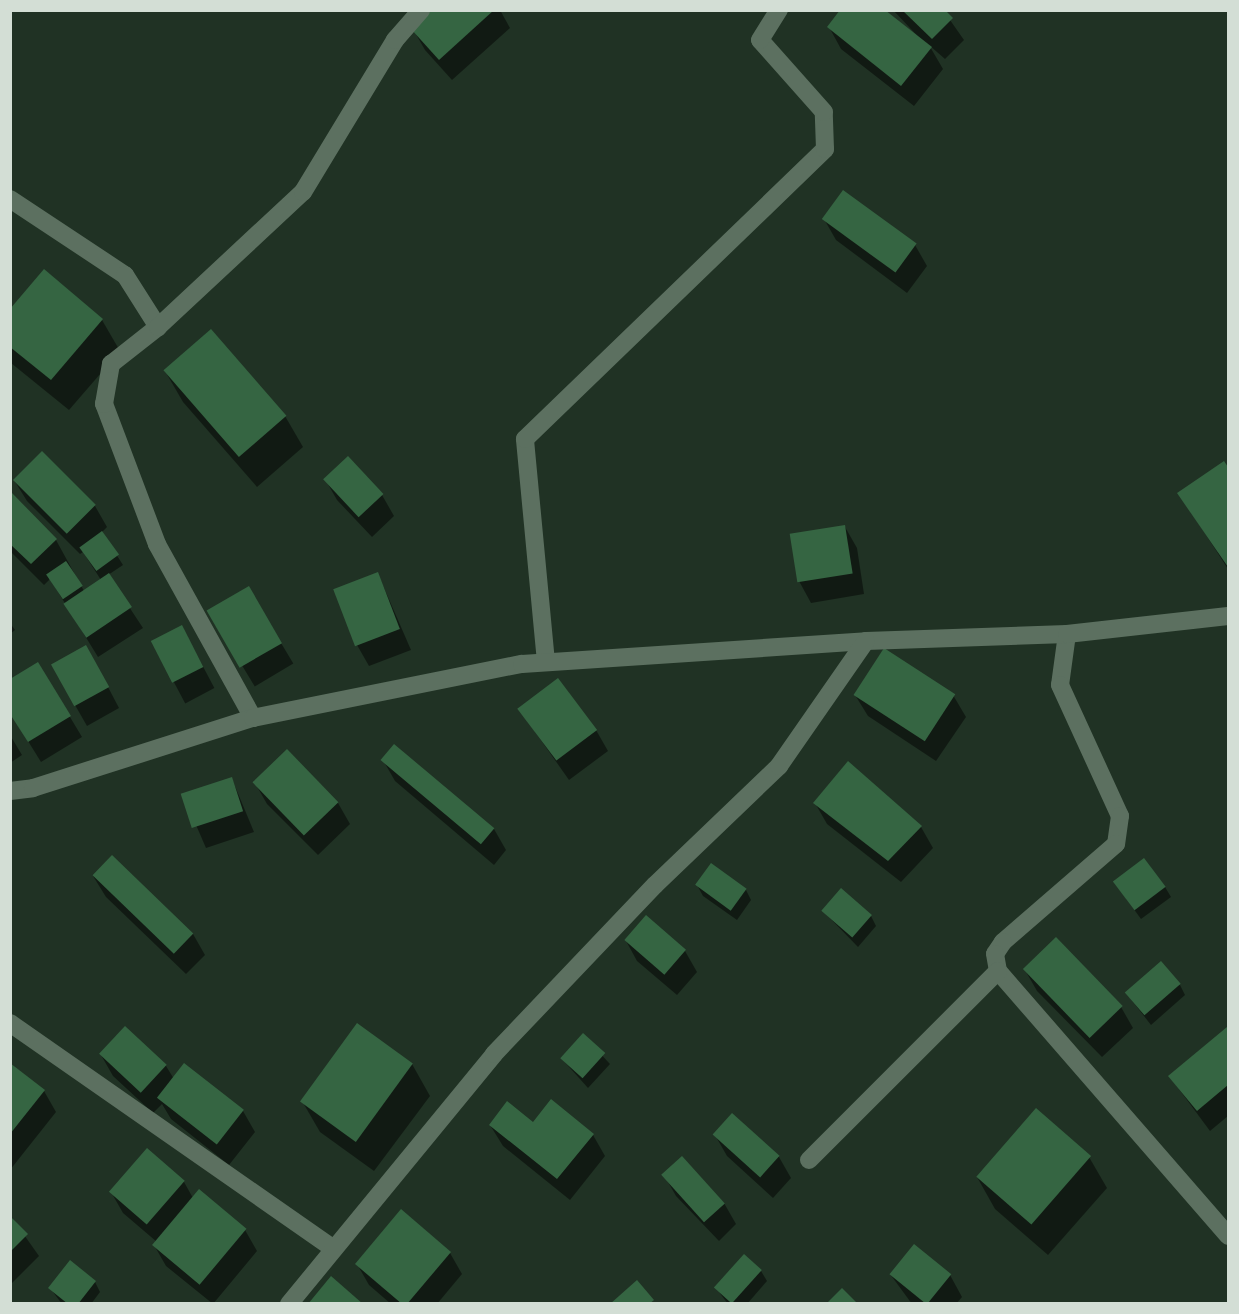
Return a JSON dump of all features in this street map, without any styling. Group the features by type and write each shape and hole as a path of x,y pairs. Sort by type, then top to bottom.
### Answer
{"street":[{"path":"253,718 157,544 104,404 111,364 158,327 303,192 395,40 421,10"},
{"path":"546,662 525,439 825,149 824,112 760,40 778,10"},
{"path":"10,199 125,275 158,327"},
{"path":"10,791 33,788 253,718 546,662 866,641 1066,634 1228,616"},
{"path":"1066,634 1060,685 1120,816 1116,844 1003,942 995,954 998,971 1228,1236"},
{"path":"289,1304 332,1248 494,1054 656,885 779,765 866,641"},
{"path":"808,1160 998,971"},
{"path":"10,1023 332,1248"}],"building":[{"path":"432,10 494,10 439,60 411,29"},
{"path":"840,10 885,10 932,47 901,86 827,27"},
{"path":"902,10 945,10 953,18 932,39"},
{"path":"843,190 917,243 895,273 822,219"},
{"path":"44,269 103,319 51,380 10,347 10,309"},
{"path":"211,329 286,416 239,457 163,370"},
{"path":"42,451 96,505 67,534 13,480"},
{"path":"348,456 383,494 359,517 323,479"},
{"path":"1224,461 1228,467 1228,567 1177,493"},
{"path":"12,493 57,539 31,564 10,544"},
{"path":"845,525 853,573 797,582 790,534"},
{"path":"102,531 119,554 96,571 79,547"},
{"path":"66,561 83,586 63,599 46,574"},
{"path":"378,572 400,629 355,646 333,589"},
{"path":"109,573 132,607 86,638 63,604"},
{"path":"249,586 282,643 240,668 207,610"},
{"path":"182,625 203,667 172,683 151,641"},
{"path":"86,645 109,687 74,706 51,664"},
{"path":"884,648 955,694 925,741 854,695"},
{"path":"38,662 71,716 28,742 10,714 10,679"},
{"path":"558,678 597,730 556,761 517,709"},
{"path":"394,744 494,828 481,844 381,760"},
{"path":"287,749 338,802 304,836 252,782"},
{"path":"848,761 922,826 888,861 813,803"},
{"path":"232,777 243,811 192,828 181,794"},
{"path":"112,855 193,933 174,954 93,875"},
{"path":"1144,858 1166,887 1135,910 1113,881"},
{"path":"711,863 747,889 731,911 695,885"},
{"path":"841,888 872,915 852,938 821,911"},
{"path":"646,915 686,950 664,975 624,940"},
{"path":"1056,937 1123,1006 1090,1038 1023,969"},
{"path":"1161,961 1181,984 1144,1015 1125,992"},
{"path":"357,1023 413,1064 356,1142 300,1101"},
{"path":"125,1026 167,1065 141,1093 99,1054"},
{"path":"1227,1027 1228,1085 1197,1111 1168,1076"},
{"path":"583,1033 605,1053 583,1078 560,1058"},
{"path":"10,1063 45,1090 10,1134"},
{"path":"184,1063 244,1110 217,1144 157,1098"},
{"path":"551,1099 594,1134 557,1179 489,1125 507,1101 533,1122"},
{"path":"1036,1108 1091,1156 1031,1225 976,1177"},
{"path":"732,1113 780,1156 760,1177 713,1135"},
{"path":"147,1148 185,1181 147,1225 109,1192"},
{"path":"682,1156 725,1204 704,1222 661,1175"},
{"path":"199,1189 246,1229 200,1285 152,1245"},
{"path":"401,1209 451,1252 407,1304 402,1304 355,1264"},
{"path":"10,1216 28,1234 10,1252"},
{"path":"914,1244 951,1274 927,1304 889,1274"},
{"path":"744,1254 762,1270 732,1304 714,1287"},
{"path":"70,1260 96,1281 78,1304 68,1304 48,1288"},
{"path":"331,1276 363,1304 308,1304"},
{"path":"637,1280 654,1300 649,1304 610,1304"},
{"path":"842,1288 858,1304 826,1304"}]}
